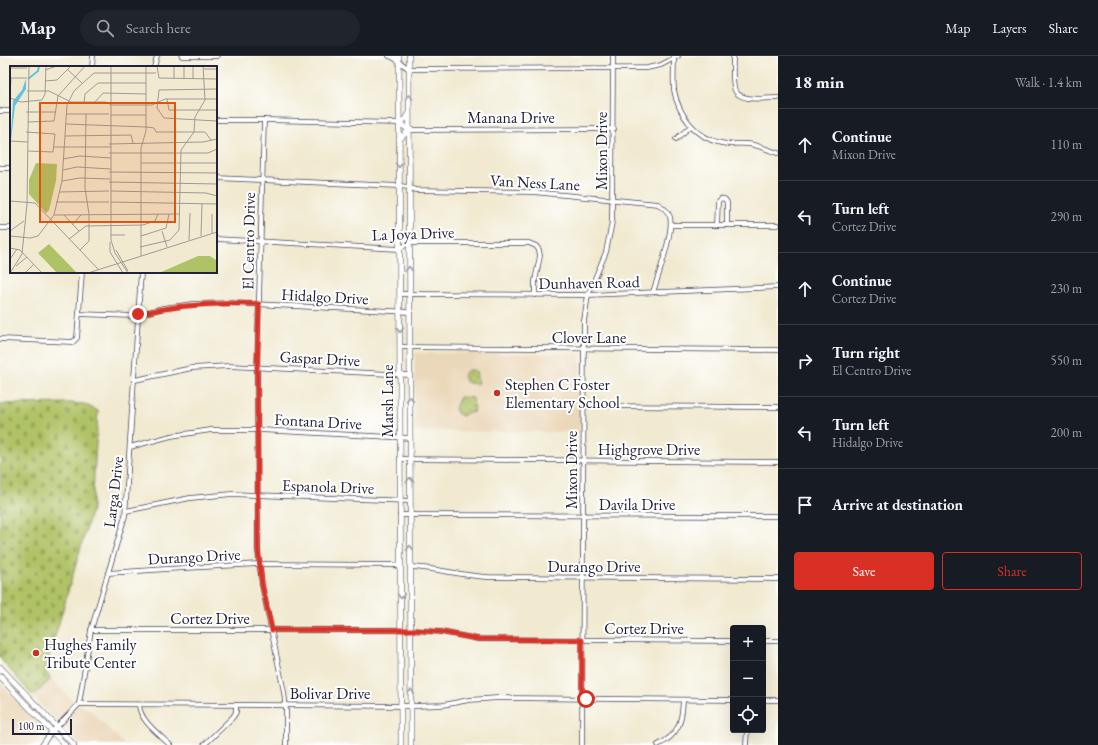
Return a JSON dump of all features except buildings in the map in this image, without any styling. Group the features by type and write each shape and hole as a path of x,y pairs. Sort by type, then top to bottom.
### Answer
{"main road":[{"path":"393,56 399,56"},
{"name":"Marsh Lane","path":"399,56 401,745"},
{"name":"Marsh Lane","path":"408,56 411,745"},
{"path":"399,78 401,74 409,69"},
{"path":"399,140 409,130 399,123 405,119 409,112"},
{"path":"400,567 411,567"},
{"path":"401,630 411,630"},
{"path":"0,667 74,745"},
{"path":"0,677 65,745"},
{"path":"15,692 19,687"}],"street":[{"path":"92,66 93,56"},
{"path":"154,66 157,56"},
{"path":"182,56 217,56"},
{"path":"389,56 393,56 409,69 647,68 661,65 676,57"},
{"name":"Mixon Drive","path":"582,745 584,320 588,295 602,264 608,246 612,222 614,56"},
{"path":"733,56 733,87 735,92 745,98 778,98"},
{"path":"676,57 674,89 678,108 691,126 700,134 719,143 732,145 747,144 778,153"},
{"path":"217,120 399,123"},
{"name":"El Centro Drive","path":"264,120 257,367 257,495 259,564 286,705 286,745"},
{"path":"676,139 691,126"},
{"name":"Manana Drive","path":"409,130 614,129"},
{"name":"Van Ness Lane","path":"217,178 399,186 409,187 415,190 513,192 613,199 658,204 667,212 671,225"},
{"path":"717,225 717,203 723,198 727,203 727,225"},
{"path":"653,292 666,253 671,225 778,225"},
{"name":"La Joya Drive","path":"217,239 400,249 409,243 533,244 539,250 540,256 535,281 535,295"},
{"path":"0,339 73,342 77,338 82,273"},
{"name":"Larga Drive","path":"79,704 91,630 126,511 141,273"},
{"name":"Dunhaven Road","path":"400,294 588,295 778,287"},
{"name":"Hidalgo Drive","path":"79,314 134,316 163,308 193,304 232,303 410,312"},
{"name":"Clover Lane","path":"400,348 778,350"},
{"name":"Gaspar Drive","path":"135,380 192,368 229,366 410,375"},
{"path":"584,406 778,407"},
{"name":"Fontana Drive","path":"130,447 191,432 211,430 257,430 410,438"},
{"name":"Highgrove Drive","path":"400,459 778,462"},
{"name":"Espanola Drive","path":"126,511 190,498 232,494 410,501"},
{"name":"Davila Drive","path":"400,515 778,516"},
{"name":"Durango Drive","path":"108,573 259,564 395,565 400,567"},
{"name":"Durango Drive","path":"411,567 440,570 477,577 778,579"},
{"name":"Cortez Drive","path":"91,630 401,630"},
{"name":"Cortez Drive","path":"411,630 441,632 478,639 730,641"},
{"path":"766,641 778,641"},
{"name":"Bolivar Drive","path":"79,704 411,706 443,705 469,700 498,698 730,700"},
{"path":"658,745 666,741 675,732 680,723 683,700"},
{"path":"766,700 778,700"},
{"path":"42,745 56,726 79,704"},
{"path":"139,705 140,711 145,720 170,745"},
{"path":"204,745 233,717 236,712 236,705"},
{"path":"746,733 746,745"}],"shaded area":[{"name":"Stephen C Foster Elementary School","path":"415,353 580,354 580,432 414,431"},
{"path":"51,679 73,701 90,710 125,745 80,745 33,696"},
{"path":"0,683 44,728 36,745 0,745"}],"green space":[{"path":"468,370 473,370 476,372 477,384 465,381 463,376"},
{"path":"460,397 473,398 474,412 467,413 462,416 457,413 455,408"},
{"path":"0,404 84,404 98,411 92,509 45,671 51,679 33,696 0,658"}],"place":[{"name":"Stephen C Foster Elementary School","path":"497,393"},
{"name":"Hughes Family Tribute Center","path":"36,653"}],"route":[{"path":"138,314 163,308 193,304 259,304 257,370 258,550 262,585 272,630 424,630 478,639 582,640 582,699 586,699"}]}
